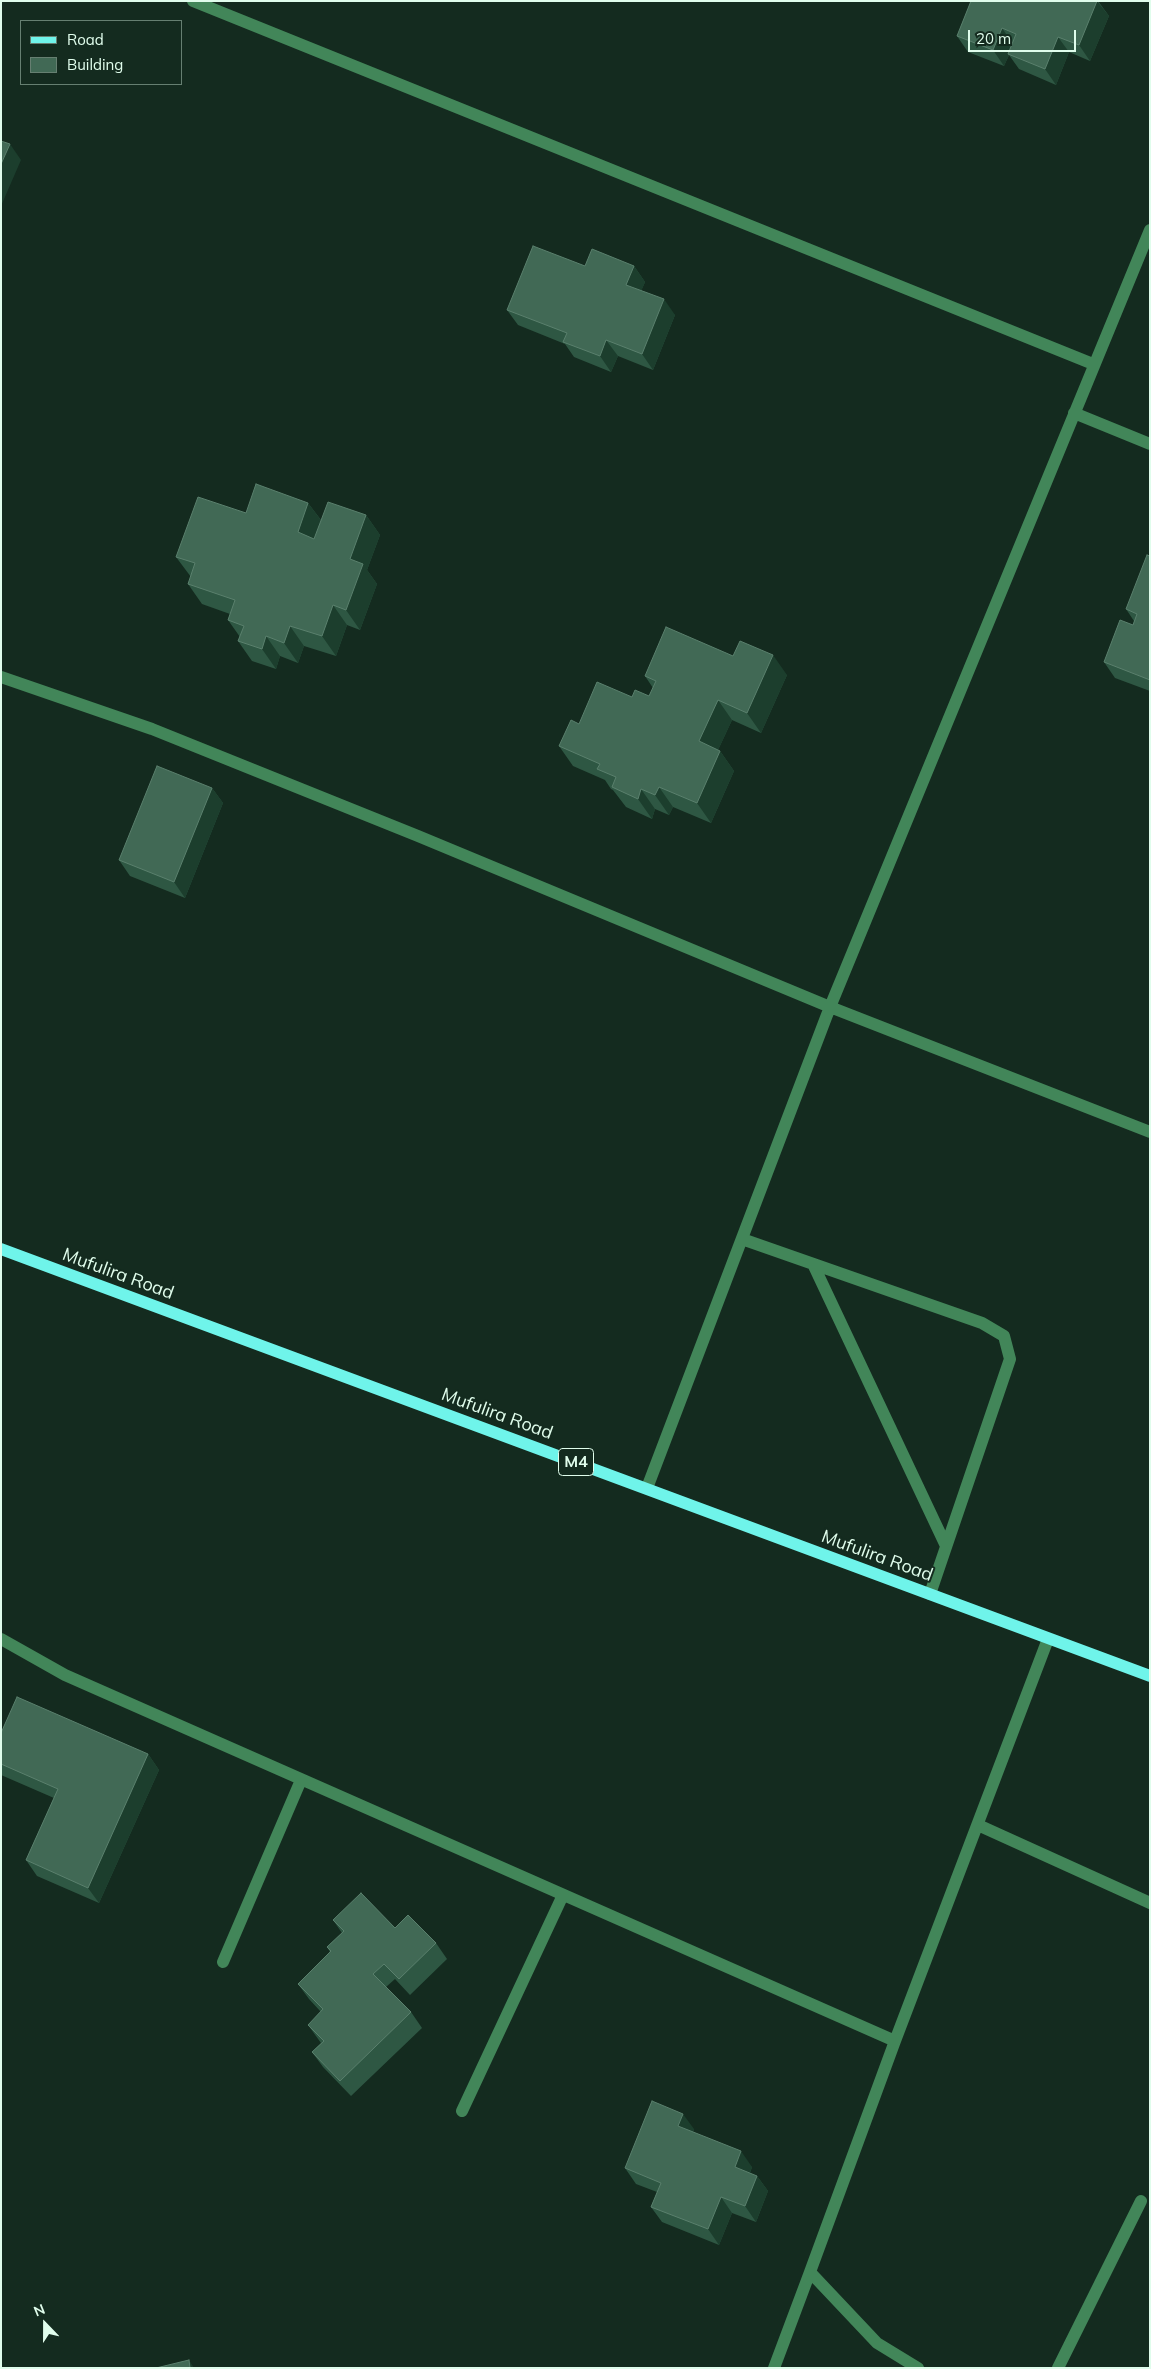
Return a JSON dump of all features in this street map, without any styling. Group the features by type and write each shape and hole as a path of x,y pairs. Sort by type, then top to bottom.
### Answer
{"main road":[{"name":"Mufulira Road","path":"1,1249 1150,1676"}],"street":[{"path":"193,1 1093,364"},
{"path":"647,1488 830,1007 1093,364 1150,230"},
{"path":"1074,413 1150,444"},
{"path":"1,677 162,733 418,836 830,1007 1150,1132"},
{"path":"742,1239 982,1323 1004,1336 1010,1359 930,1594"},
{"path":"814,1264 946,1546"},
{"path":"1,1639 65,1675 895,2042"},
{"path":"774,2368 1048,1639"},
{"path":"224,1962 301,1780"},
{"path":"978,1825 1150,1903"},
{"path":"462,2111 563,1895"},
{"path":"1058,2368 1141,2201"},
{"path":"810,2272 878,2343 918,2368"}],"building":[{"path":"971,1 1097,1 1079,45 1058,37 1045,69 1008,54 1016,34 1002,28 993,50 957,36"},
{"path":"1,141 10,144 1,164"},
{"path":"533,246 585,266 592,249 634,266 626,285 664,299 642,354 606,340 600,356 563,342 567,333 507,310"},
{"path":"256,484 308,503 298,532 314,539 328,502 366,515 350,559 363,564 346,610 333,605 322,636 290,626 284,643 266,636 262,649 238,641 244,626 228,620 235,600 188,584 195,563 176,557 198,497 246,513"},
{"path":"1147,555 1150,556 1150,680 1104,662 1120,620 1133,625 1137,614 1126,609"},
{"path":"666,627 733,656 740,641 773,655 747,713 718,700 699,741 720,751 697,803 659,787 655,795 641,789 638,799 612,787 616,777 597,769 600,764 559,746 571,720 579,724 597,682 632,697 635,690 649,696 656,681 645,676"},
{"path":"157,766 212,788 174,882 119,860"},
{"path":"17,1697 148,1754 88,1888 26,1860 58,1789 1,1764 1,1733"},
{"path":"361,1893 395,1928 408,1915 436,1943 399,1979 384,1964 373,1974 411,2012 340,2081 312,2052 324,2041 308,2025 323,2009 298,1984 331,1951 327,1947 344,1931 333,1920"},
{"path":"652,2101 683,2114 678,2126 741,2151 735,2167 757,2176 745,2206 721,2197 708,2229 651,2207 661,2183 625,2168"},
{"path":"189,2360 190,2368 156,2368"}]}
